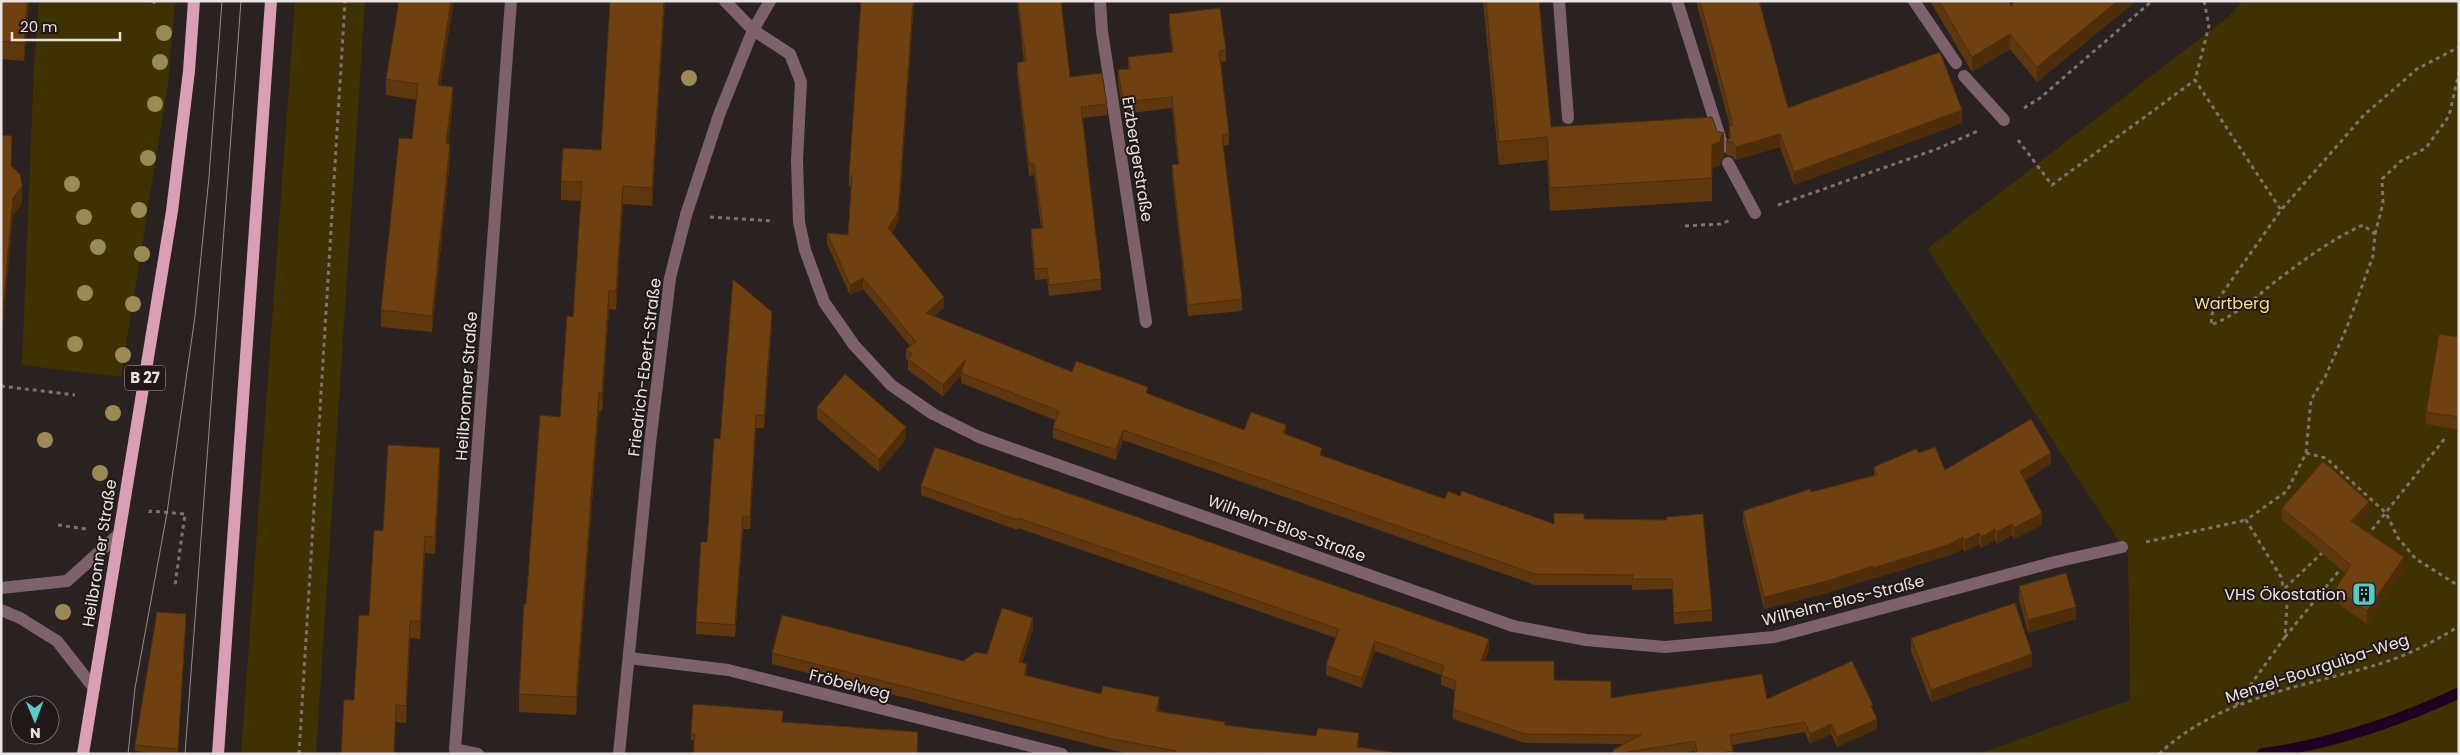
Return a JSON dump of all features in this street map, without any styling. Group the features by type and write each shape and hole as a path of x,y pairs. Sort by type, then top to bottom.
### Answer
{"main road":[{"name":"Heilbronner Straße","path":"82,754 172,211 189,71 194,1"},
{"path":"218,754 271,1"}],"street":[{"name":"Heilbronner Straße","path":"478,754 454,749 511,1"},
{"name":"Wilhelm-Blos-Straße","path":"725,1 753,30 790,54 801,82 797,160 799,222 805,250 824,302 854,345 891,385 933,414 979,436 1513,626 1586,640 1665,647 1774,637 2036,567 2122,547"},
{"name":"Friedrich-Ebert-Straße","path":"619,754 670,278 686,215 719,115 753,30 770,1"},
{"name":"Erzbergerstraße","path":"1100,1 1104,41 1146,322"},
{"path":"1559,1 1568,118"},
{"path":"1677,1 1723,148"},
{"path":"1914,1 1956,63"},
{"path":"1964,76 2004,120"},
{"path":"1728,163 1755,213"},
{"path":"1,588 67,581 119,534"},
{"path":"1,610 20,618 57,641 94,688"},
{"name":"Fröbelweg","path":"629,658 728,670 1062,754"}],"path":[{"path":"152,1 157,4"},
{"path":"299,754 345,1"},
{"path":"1685,226 1720,224 1755,213 1937,149 2004,120 2040,98 2152,1"},
{"path":"2004,120 2052,185 2195,80 2209,26 2204,1"},
{"path":"2375,234 2364,225 2346,233 2319,250 2224,320 2211,325 2212,314 2219,298 2281,210 2364,115 2417,69 2459,47"},
{"path":"2122,547 2246,520 2287,490 2306,453 2311,400 2326,375 2347,327 2373,256 2375,234 2383,203 2382,179 2401,161 2426,148 2449,116 2459,72"},
{"path":"2195,80 2281,210"},
{"path":"686,215 799,222"},
{"path":"1,386 76,395"},
{"path":"2362,542 2446,437"},
{"path":"2306,453 2326,458 2386,513 2398,538 2416,559 2459,586"},
{"path":"2246,520 2281,577 2285,588 2287,604 2285,637"},
{"path":"2285,588 2322,553"},
{"path":"2236,705 2285,637 2344,564"},
{"name":"Menzel-Bourguiba-Weg","path":"2159,754 2174,740 2236,705 2380,663 2432,643 2459,626"}],"green space":[{"path":"39,1 175,1 168,83 121,377 22,365 34,65"},
{"path":"295,1 365,1 316,754 241,754"},
{"name":"Wartberg","path":"2243,1 2459,1 2459,754 1978,754 2130,700 2128,555 1927,249 2228,17"}],"building":[{"path":"1,1 27,1 24,43 1,41"},
{"path":"399,1 451,1 438,85 453,87 446,144 450,144 432,316 381,310 399,138 412,139 418,84 386,79"},
{"path":"610,1 664,1 652,188 623,186 616,291 609,291 602,393 599,392 576,697 519,694 524,604 526,604 540,415 560,417 567,316 573,317 582,182 561,181 563,148 601,150"},
{"path":"861,1 913,1 899,203 898,212 888,228 944,297 926,313 1072,372 1076,361 1148,387 1146,393 1244,430 1251,412 1286,425 1283,433 1322,448 1320,455 1445,499 1448,491 1460,496 1462,491 1554,524 1554,513 1584,514 1584,519 1667,520 1666,517 1703,514 1712,610 1674,613 1672,579 1632,579 1633,575 1535,574 1123,430 1116,450 1053,428 1059,411 961,373 966,359 943,385 908,359 912,354 906,349 916,342 863,278 850,285 827,233 848,235 852,176 849,176"},
{"path":"1018,1 1061,1 1070,77 1102,73 1107,104 1081,107 1101,279 1049,285 1047,268 1035,269 1031,229 1043,228 1034,164 1029,164 1017,63 1026,61"},
{"path":"1486,1 1539,1 1551,127 1712,117 1717,131 1724,133 1721,136 1720,142 1712,145 1712,178 1550,188 1547,137 1499,142"},
{"path":"1700,1 1759,1 1788,108 1940,52 1962,110 1794,172 1780,134 1736,147 1732,142 1726,142 1731,136 1729,126 1733,125"},
{"path":"1939,1 2008,1 2011,6 2016,1 2118,1 2037,67 2010,34 1972,57"},
{"path":"1220,8 1226,50 1219,51 1229,134 1222,135 1242,299 1188,305 1172,165 1179,164 1172,97 1123,102 1118,70 1130,69 1128,57 1173,52 1169,14"},
{"path":"1,135 12,136 11,166 20,174 22,186 13,198 1,332"},
{"path":"733,279 772,312 764,416 756,415 750,517 743,516 735,625 696,622 701,542 707,542 714,438 720,439"},
{"path":"2439,334 2459,337 2459,417 2426,412"},
{"path":"845,374 906,427 879,459 817,407"},
{"path":"2031,419 2051,453 2020,471 2042,513 2014,528 2012,524 1997,532 1995,529 1981,537 1979,533 1965,540 1963,537 1950,544 1873,568 1873,566 1827,581 1764,597 1743,511 1810,489 1811,492 1877,475 1874,467 1916,449 1919,453 1935,447 1945,470"},
{"path":"388,445 440,448 435,537 425,536 420,621 410,621 406,706 396,705 394,754 341,754 344,700 354,700 359,615 369,616 374,530 383,531"},
{"path":"935,447 1489,639 1481,661 1554,661 1554,680 1611,681 1611,698 1762,674 1767,699 1852,661 1873,705 1871,706 1877,719 1837,737 1831,724 1810,734 1805,722 1730,735 1733,751 1714,754 1697,754 1695,741 1615,754 1613,750 1641,735 1525,734 1453,709 1456,681 1441,675 1444,666 1375,641 1362,678 1343,672 1326,665 1339,629 921,486"},
{"path":"2323,461 2369,502 2351,521 2404,557 2367,611 2335,589 2351,565 2282,508"},
{"path":"2066,573 2076,607 2028,620 2019,586"},
{"path":"2015,603 2032,654 1931,690 1911,638"},
{"path":"1002,608 1033,618 1019,662 1027,664 1024,675 1101,694 1103,686 1159,697 1156,711 1225,722 1224,725 1316,736 1318,728 1359,733 1357,747 1405,754 1176,753 1176,751 1108,738 772,653 782,615 963,661 976,652 987,654"},
{"path":"157,612 186,614 178,749 135,745"},
{"path":"693,704 783,711 782,722 918,732 917,754 693,754 695,734 691,733"}],"waterway":[{"path":"2262,754 2287,750 2363,731 2436,704 2459,693"}],"tram line":[{"path":"128,754 135,688 167,513 195,316 209,177 222,1"},
{"path":"185,754 241,1"}],"place":[{"name":"VHS Ökostation","path":"2364,594"}]}
